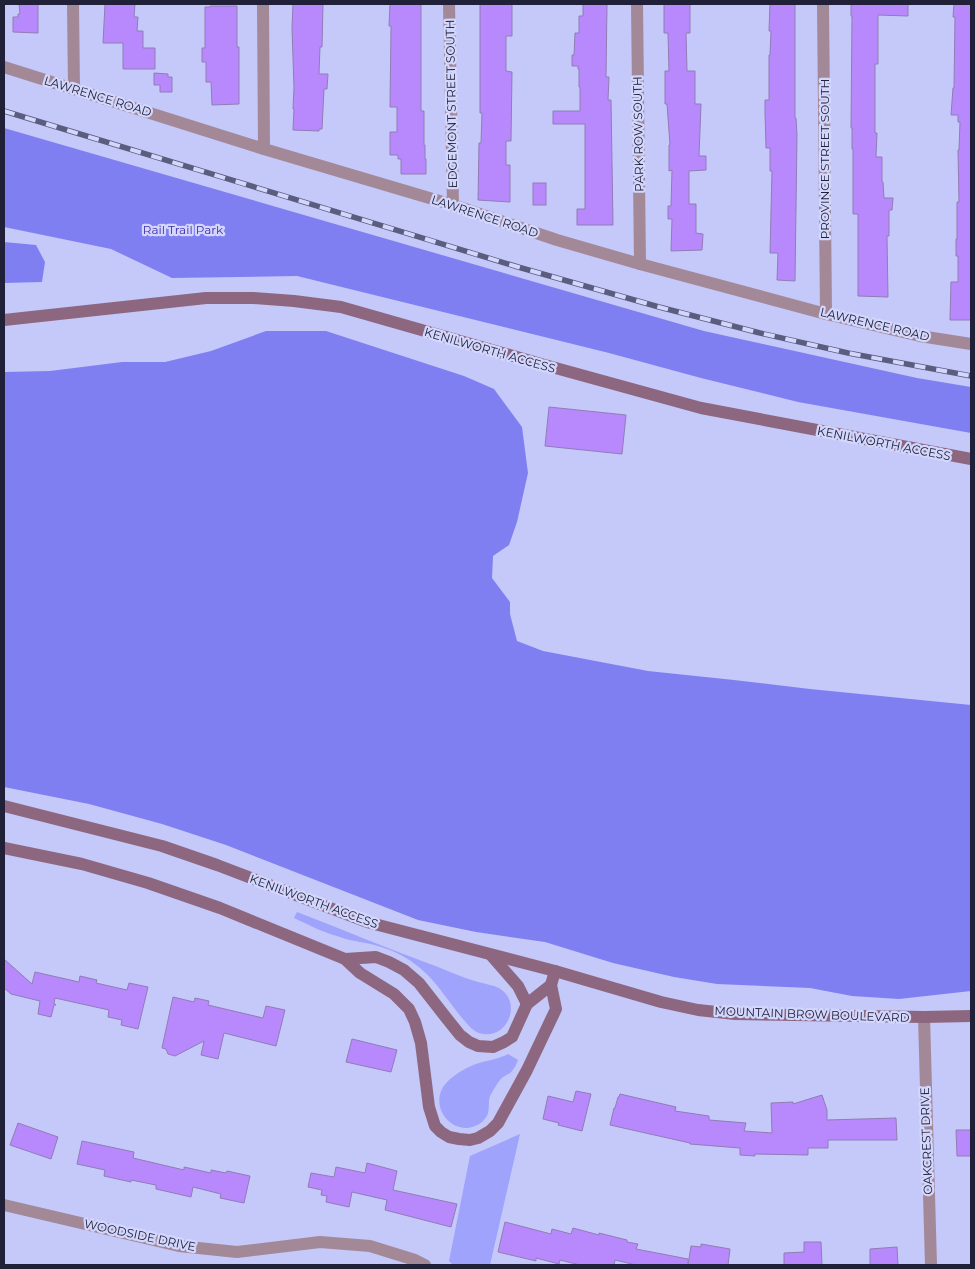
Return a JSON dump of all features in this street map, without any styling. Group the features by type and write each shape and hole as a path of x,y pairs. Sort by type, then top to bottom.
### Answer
{"main road":[{"name":"KENILWORTH ACCESS","path":"4,320 206,298 253,298 341,307 701,408 971,459"},
{"name":"KENILWORTH ACCESS","path":"4,806 162,846 367,922 555,971 625,992"},
{"path":"4,848 82,864 148,883 220,908 345,959 360,973 394,994 409,1009 420,1038 431,1117 435,1126 441,1132 459,1140 478,1138 490,1131 498,1123 527,1070 556,1008 552,985 555,971"},
{"path":"491,955 518,986 527,1004"},
{"path":"345,959 376,957 404,970 420,983 460,1035 478,1046 493,1047 512,1037 527,1004 552,985"},
{"name":"MOUNTAIN BROW BOULEVARD","path":"625,992 698,1010 734,1014 971,1016"}],"street":[{"path":"73,4 74,89"},
{"path":"263,4 264,149"},
{"name":"EDGEMONT STREET SOUTH","path":"450,4 453,205"},
{"name":"PARK ROW SOUTH","path":"637,4 640,264"},
{"name":"PROVINCE STREET SOUTH","path":"823,4 826,314"},
{"name":"LAWRENCE ROAD","path":"4,67 264,149 453,205 557,240 640,264 826,314 920,336 971,344"},
{"name":"OAKCREST DRIVE","path":"924,1017 923,1036 931,1265"},
{"name":"WOODSIDE DRIVE","path":"4,1205 179,1246 237,1252 320,1242 370,1246 425,1265"}],"shaded area":[{"path":"297,912 463,977 499,988 506,995 510,1003 511,1011 504,1027 497,1032 489,1034 476,1032 462,1018 432,979 411,961 386,949 345,939 317,929 294,918"},
{"path":"508,1054 518,1060 513,1070 501,1079 490,1096 486,1118 473,1127 463,1128 454,1125 441,1110 439,1100 442,1090 449,1080 471,1066"},
{"path":"520,1134 490,1265 453,1265 449,1261 470,1156"}],"green space":[{"name":"Rail Trail Park","path":"4,128 704,331 917,378 971,387 971,433 798,402 297,276 172,278 111,249 4,227"},
{"path":"4,242 36,245 45,262 42,282 4,283"},
{"path":"266,331 326,331 464,376 494,389 522,427 528,473 517,522 509,545 493,556 492,578 510,602 510,614 517,641 543,651 648,671 971,705 971,991 899,999 852,996 810,988 717,984 674,977 613,963 545,942 476,932 418,920 226,845 162,824 89,804 4,787 4,372 50,371 122,362 165,362 211,351"}],"building":[{"path":"19,4 38,4 38,33 13,32 13,17 18,17 18,14 20,14"},
{"path":"105,4 135,4 134,17 138,17 137,31 143,31 143,48 155,48 155,69 123,69 123,43 103,43"},
{"path":"293,4 323,4 319,74 328,74 327,89 324,89 322,129 319,129 319,131 293,130"},
{"path":"390,4 421,4 421,111 424,111 426,174 401,174 401,159 398,159 398,155 390,155 390,132 397,132 397,107 390,107"},
{"path":"480,4 512,4 512,36 506,36 506,71 512,72 511,141 506,141 506,165 510,165 510,202 478,200 479,143 481,143 482,113 480,113"},
{"path":"583,4 607,4 606,77 609,77 608,100 611,100 613,225 577,225 577,209 585,209 585,124 553,124 553,111 580,111 579,69 578,66 572,66 572,55 574,55 575,33 579,33 579,16 583,16"},
{"path":"664,4 690,4 690,33 686,33 687,71 695,71 695,104 701,104 699,156 706,156 706,170 689,171 689,204 696,204 696,233 703,234 702,250 671,251 672,219 668,219 668,206 671,206 672,170 669,171 670,145 667,104 665,104 665,71 669,71 668,33 664,33"},
{"path":"770,4 795,4 795,118 797,135 795,281 777,280 778,253 770,253 772,171 770,171 770,148 766,148 765,100 769,100"},
{"path":"851,4 908,4 908,16 878,15 878,64 875,64 876,157 882,157 884,198 893,198 892,210 889,210 889,236 887,236 888,297 858,296 858,214 853,214"},
{"path":"954,4 971,4 971,320 950,320 951,282 958,282 956,239 957,202 959,202 958,150 960,122 958,122 958,115 951,115 954,88"},
{"path":"237,6 239,104 212,105 211,82 206,82 206,62 202,62 202,48 205,48 205,7"},
{"path":"154,73 168,74 168,77 172,77 172,92 160,92 160,85 154,85"},
{"path":"533,183 546,183 546,205 533,205"},
{"path":"549,407 626,415 622,454 545,446"},
{"path":"4,959 32,984 35,972 79,982 80,976 97,980 96,983 127,990 129,983 148,987 138,1029 121,1025 122,1020 108,1017 109,1010 55,998 54,1003 56,1005 54,1005 51,1017 38,1014 40,1001 11,994 4,988"},
{"path":"173,997 194,1002 195,998 209,1001 208,1005 263,1018 266,1006 285,1010 276,1046 224,1033 218,1059 201,1055 204,1041 175,1056 168,1054 166,1049 162,1048"},
{"path":"352,1039 397,1050 391,1072 346,1062"},
{"path":"576,1091 591,1094 582,1131 543,1119 548,1096 573,1102"},
{"path":"620,1094 676,1107 675,1111 709,1116 709,1120 746,1123 744,1131 772,1133 771,1103 793,1102 793,1104 822,1095 827,1110 827,1120 896,1118 897,1140 828,1140 828,1148 808,1148 808,1155 740,1155 740,1148 690,1144 610,1125"},
{"path":"18,1123 58,1137 51,1159 10,1145"},
{"path":"956,1130 971,1130 971,1156 957,1156"},
{"path":"82,1141 134,1152 133,1158 184,1170 184,1167 211,1173 211,1170 226,1173 227,1171 250,1176 244,1203 220,1198 221,1194 193,1187 191,1197 156,1189 156,1185 104,1176 105,1170 77,1164"},
{"path":"367,1163 397,1171 393,1190 457,1204 451,1227 385,1210 387,1200 352,1192 349,1207 326,1202 327,1196 321,1195 322,1190 308,1187 311,1173 334,1177 336,1167 365,1173"},
{"path":"505,1222 551,1234 552,1229 571,1234 573,1228 599,1235 599,1233 638,1244 636,1249 688,1259 688,1265 636,1265 615,1260 614,1265 580,1265 560,1260 559,1264 536,1258 536,1261 498,1252"},
{"path":"804,1242 821,1242 822,1265 784,1265 784,1253 804,1252"},
{"path":"701,1244 730,1249 728,1265 688,1265 691,1246 701,1247"},
{"path":"897,1247 898,1265 870,1265 870,1249"}],"railway":[{"path":"4,111 518,267 659,307 848,353 971,376"}]}
